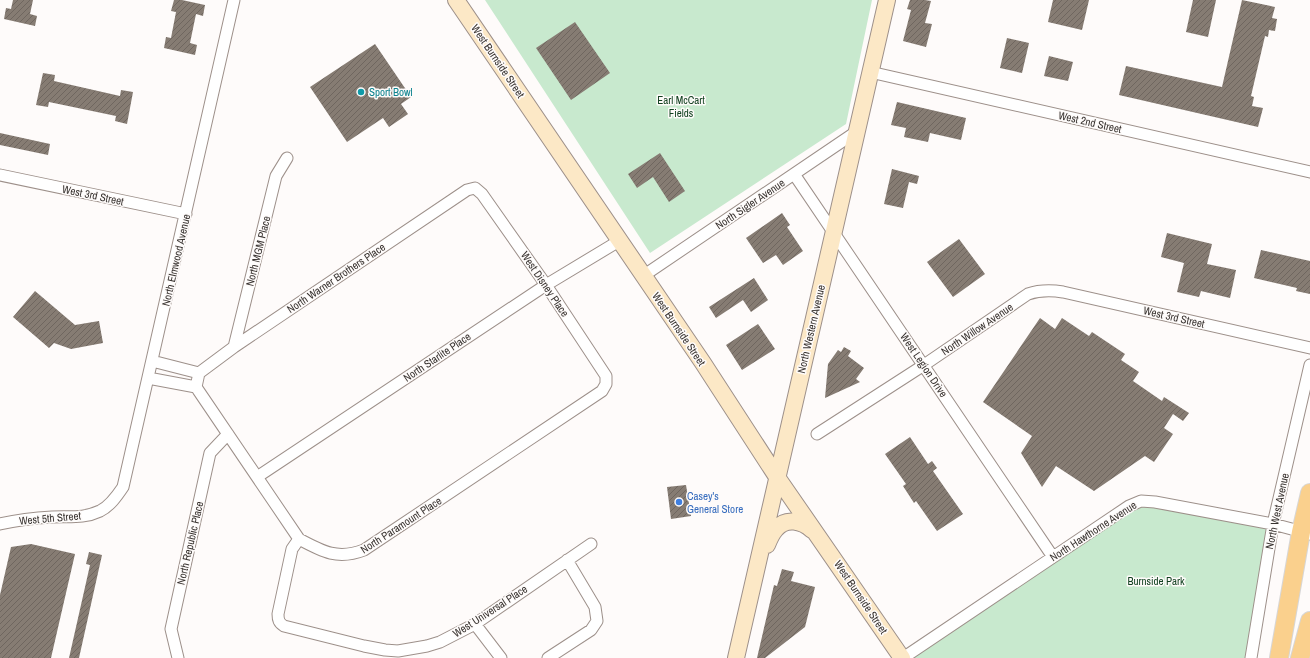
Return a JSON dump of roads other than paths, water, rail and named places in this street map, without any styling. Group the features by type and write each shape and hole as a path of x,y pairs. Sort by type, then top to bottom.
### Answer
{"main road":[{"name":"West Burnside Street","path":"456,0 703,363 777,477 903,658"},
{"name":"North Western Avenue","path":"736,658 887,0"},
{"path":"1279,658 1306,533 1310,493"},
{"path":"757,567 775,529 784,522 795,522 807,525 819,537"},
{"path":"1300,658 1310,621"}],"street":[{"name":"North Elmwood Avenue","path":"100,510 113,501 123,487 234,0"},
{"name":"West 2nd Street","path":"870,72 1310,172"},
{"name":"North Sigler Avenue","path":"643,276 856,132"},
{"name":"North MGM Place","path":"234,347 276,176 287,158"},
{"name":"West Legion Drive","path":"794,174 1053,557"},
{"name":"West 3rd Street","path":"0,175 186,214"},
{"name":"North Warner Brothers Place","path":"199,373 234,347 467,190 476,188"},
{"name":"West Disney Place","path":"476,188 482,194 546,285 606,376 606,384"},
{"name":"North Starlite Place","path":"257,477 546,285 619,241"},
{"name":"West 3rd Street","path":"1038,291 1051,290 1063,292 1310,348"},
{"name":"North Willow Avenue","path":"817,434 924,365 1028,294 1038,291"},
{"path":"152,361 199,373 196,387"},
{"name":"North West Avenue","path":"1251,658 1273,524 1310,365"},
{"path":"148,378 196,387 299,539"},
{"name":"North Paramount Place","path":"299,539 331,554 354,554 364,550 602,391 606,384"},
{"name":"North Republic Place","path":"178,658 171,629 210,453 228,434"},
{"name":"North Hawthorne Avenue","path":"903,658 1129,506 1141,501 1155,502 1273,524 1306,533"},
{"name":"West 5th Street","path":"0,524 25,519 57,516 81,517 100,510"},
{"name":"West Universal Place","path":"299,539 292,549 278,620 284,626 364,646 398,651 440,642 475,624 590,544"},
{"path":"548,658 591,630 597,621 595,607 568,560"},
{"path":"475,624 501,658"}],"place":[{"name":"Sport Bowl","path":"361,92"},
{"name":"Casey's General Store","path":"679,502"}],"park label":[{"name":"Earl McCart Fields","path":"681,106"},
{"name":"Burnside Park","path":"1156,581"}]}
